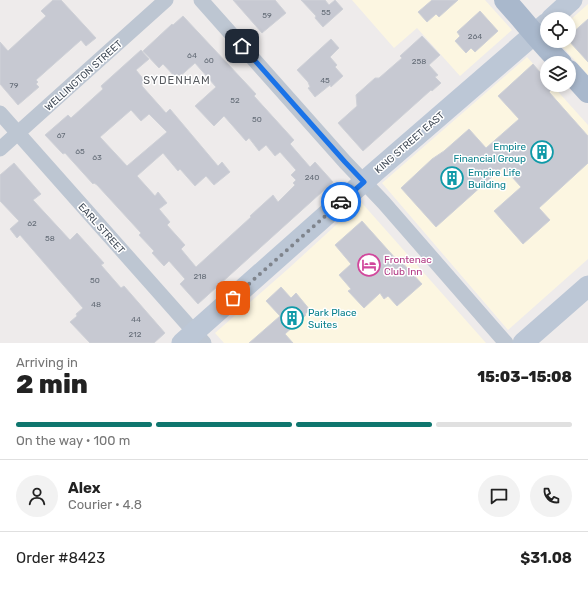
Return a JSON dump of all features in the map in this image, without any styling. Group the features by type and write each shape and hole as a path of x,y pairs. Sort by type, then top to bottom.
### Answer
{"main road":[{"path":"505,0 540,27"},
{"path":"546,48 554,56"},
{"path":"576,79 588,92"}],"street":[{"name":"WELLINGTON STREET","path":"0,149 166,0"},
{"path":"201,0 345,162 384,203 506,343"},
{"path":"559,12 572,0"},
{"name":"KING STREET EAST","path":"193,339 364,182 540,29"},
{"name":"EARL STREET","path":"0,113 193,339"},
{"path":"523,343 588,286"}],"shaded area":[{"path":"352,0 485,0 512,30 460,76 417,28 394,48"},
{"path":"588,4 588,75 576,62 576,56 571,56 563,48 576,48 576,15"},
{"path":"527,57 540,71 540,92 558,92 588,125 588,259 508,330 382,183"},
{"path":"361,202 486,343 224,343 215,333"}],"building":[{"path":"53,0 61,0 96,38 86,46 81,40 36,80 38,82 36,84 39,87 18,105 0,84 0,42 8,51 46,16 41,11"},
{"path":"233,0 275,0 286,13 262,33"},
{"path":"301,0 325,0 329,5 335,0 343,9 323,27 315,18 316,16"},
{"path":"432,0 458,0 439,17 436,14 427,22 418,12"},
{"path":"480,11 498,31 475,52 471,48 466,53 455,41 460,36 457,32"},
{"path":"183,16 256,94 254,96 294,140 290,144 310,167 315,162 333,182 198,304 180,284 185,279 169,261 164,266 152,253 154,251 139,235 141,233 97,185 94,183 93,184 65,153 63,154 45,135 68,115 71,118 103,89 101,86 141,50 149,59 136,70 145,81 142,86 166,113 170,109 218,166 222,162 230,172 214,185 206,176 195,186 180,169 178,171 163,153 137,176 155,196 158,192 167,203 159,209 170,222 167,225 185,245 181,249 196,267 273,195 278,202 295,185 293,183 296,180 291,175 296,170 280,152 275,156 266,145 259,151 249,138 246,141 224,116 214,126 195,106 216,87 195,63 177,79 163,64 159,68 143,51 172,24 173,25","holes":["131,110 141,121 149,114 167,132 127,166 100,137"]},
{"path":"588,19 588,62 575,48 576,30"},
{"path":"422,36 440,55 429,65 438,75 435,77 441,83 432,91 431,90 363,151 338,123 357,106 356,95 375,78 379,78 402,58 400,56"},
{"path":"331,39 339,48 330,57 337,65 335,67 343,76 331,87 330,85 315,97 308,88 310,87 308,82 297,70"},
{"path":"533,64 540,72 540,92 549,92 588,136 588,163 539,208 550,220 523,244 494,211 521,187 503,167 436,227 401,188 432,159 444,151 469,129 486,148 519,119 498,96"},
{"path":"14,163 41,194 33,200 70,240 77,233 104,263 101,265 121,288 124,286 165,333 154,343 90,343 70,322 83,308 20,235 17,238 10,229 19,221 0,201 0,175"},
{"name":"Frontenac Club Inn","path":"362,221 396,259 398,258 422,284 397,306 388,296 384,299 380,293 364,308 348,291 351,289 339,275 351,264 335,245"},
{"name":"Park Place Suites","path":"281,287 291,298 296,293 310,310 285,334 293,343 249,343 280,316 266,301"}],"way so far":[{"path":"233,298 341,202"}],"place":[{"name":"Empire Financial Group","path":"542,152"},
{"name":"Empire Life Building","path":"452,178"},
{"name":"Frontenac Club Inn","path":"369,265"},
{"name":"Park Place Suites","path":"292,318"}],"district":[{"name":"SYDENHAM","path":"177,80"}],"route":[{"path":"242,46 364,182 341,202"}]}
